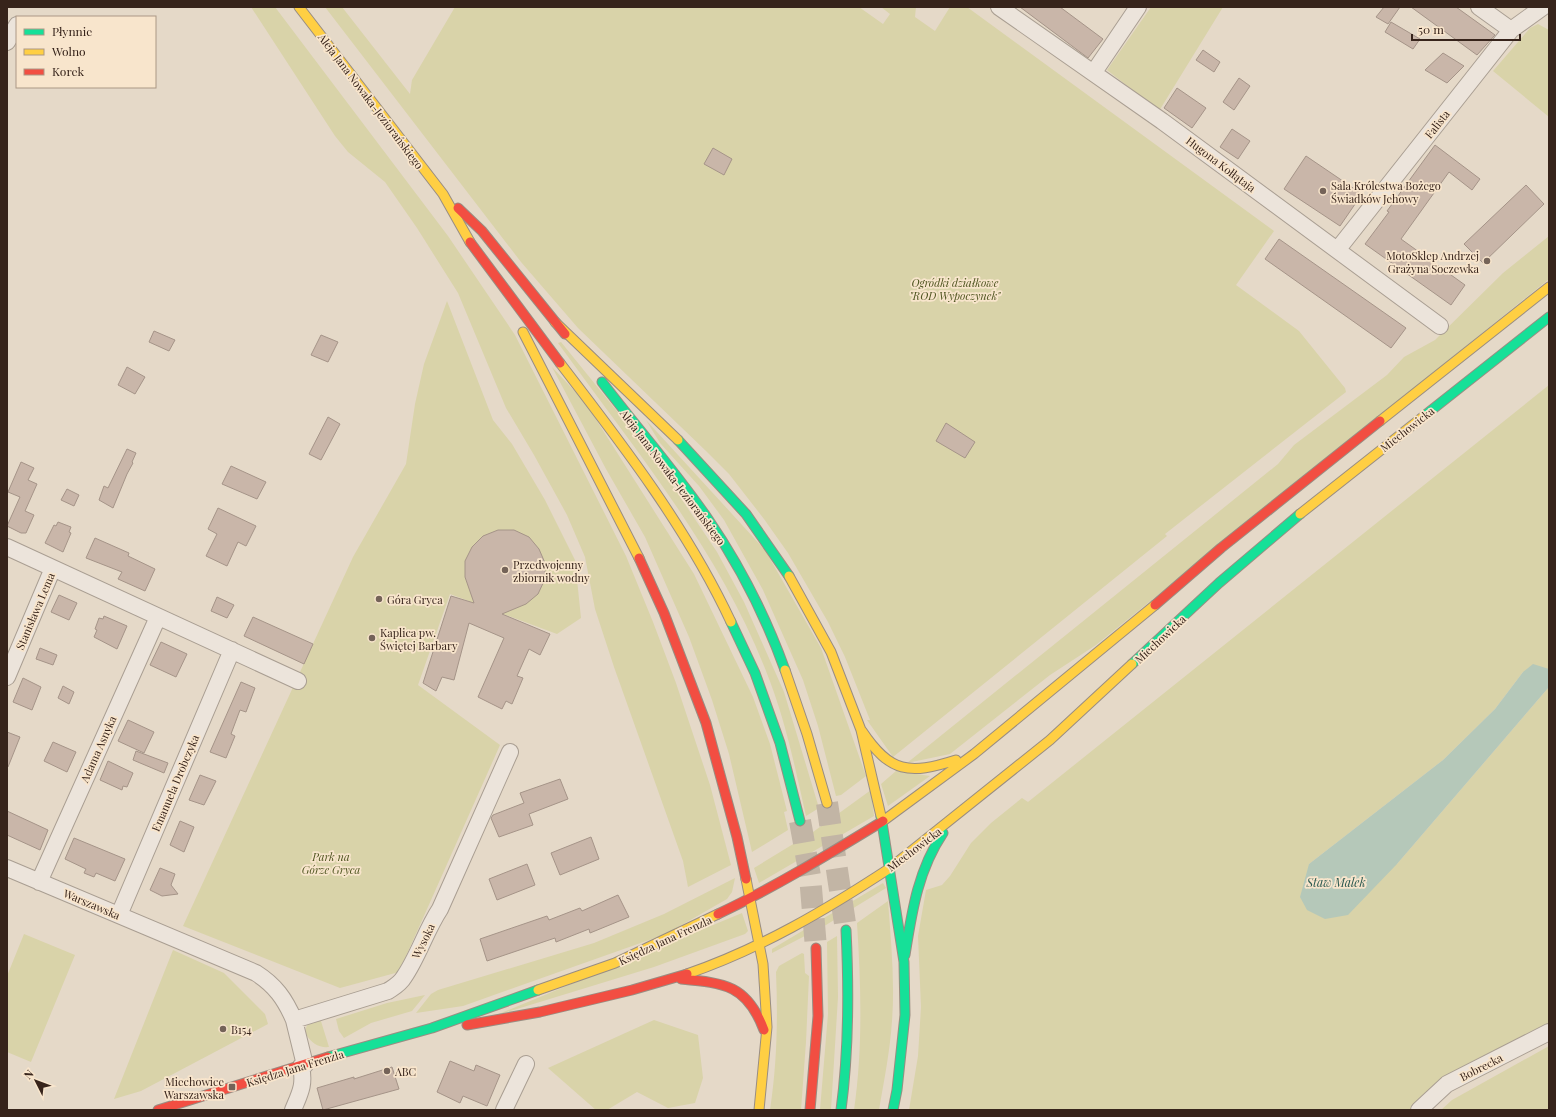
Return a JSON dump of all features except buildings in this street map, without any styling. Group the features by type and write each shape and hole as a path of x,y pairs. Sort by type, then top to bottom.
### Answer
{"main road":[{"name":"Aleja Jana Nowaka-Jeziorańskiego","path":"299,7 443,194 470,243 615,435 673,519 701,564 720,599 755,673 780,743 800,821"},
{"name":"Aleja Jana Nowaka-Jeziorańskiego","path":"443,194 482,231 681,484 721,539 752,593 793,690 812,745 827,803"},
{"path":"492,274 633,545 664,613 708,730 737,836 760,944 766,995 767,1038 759,1107"},
{"name":"Miechowicka","path":"883,821 974,754 1106,648 1221,548 1549,288"},
{"name":"Miechowicka","path":"760,944 833,905 890,868 980,796 1094,701 1219,583 1287,524 1549,317"},
{"path":"555,322 685,447 746,514 773,550 812,616 831,652 861,730 883,821 904,962 905,1014 897,1090 893,1110"},
{"path":"861,730 879,755 902,768 929,769 974,754"},
{"path":"904,962 913,901 927,860 942,834 980,796"},
{"name":"Księdza Jana Frenzla","path":"158,1110 303,1065 432,1028 616,963 750,899 817,862 883,821"},
{"path":"841,1110 848,1026 849,969 846,930"},
{"name":"Księdza Jana Frenzla","path":"432,1028 490,1023 606,997 674,979 760,944"},
{"path":"810,1110 818,1016 816,948"},
{"path":"674,979 717,982 730,987 754,1007 767,1038"}],"street":[{"name":"Hugona Kołłątaja","path":"999,7 1094,72 1338,249 1440,326"},
{"path":"1094,72 1138,7"},
{"path":"1479,7 1511,30"},
{"name":"Falista","path":"1338,249 1511,30 1544,11"},
{"path":"7,42 16,27"},
{"path":"7,547 298,681"},
{"name":"Stanisława Lema","path":"7,677 53,568"},
{"name":"Adama Asnyka","path":"39,882 158,617"},
{"name":"Emanuela Drobczyka","path":"119,915 232,650"},
{"name":"Wysoka","path":"294,1020 388,991 404,978 429,926 440,908 510,752"},
{"name":"Warszawska","path":"7,868 256,973 268,981 278,991 288,1006 294,1020"},
{"path":"293,1110 301,1092 304,1079 303,1065 294,1020"},
{"name":"Bobrecka","path":"1419,1110 1447,1084 1549,1032"},
{"path":"504,1110 526,1064"}],"green space":[{"path":"251,7 275,7 448,236 515,335 626,556 653,622 676,683 710,785 731,865 688,887 683,861 595,609 585,557 567,515 506,408 458,293 417,228 385,182 348,152 335,136"},
{"name":"Ogródki działkowe \"ROD Wypoczynek\"","path":"325,7 342,7 410,94 412,80 455,7 859,7 883,24 890,14 881,7 916,7 915,17 935,31 950,7 967,7 1274,231 1236,285 1299,331 1345,388 1346,392 1165,534 1167,536 893,757 867,720 870,720 845,657 828,622 788,553 764,519 729,474 578,328 521,262"},
{"path":"1151,7 1223,7 1159,111 1107,70"},
{"path":"1538,24 1549,30 1549,117 1493,71 1530,28"},
{"path":"1549,236 1549,279 1096,645 1050,675 950,754 907,763 1278,464 1294,445 1387,375 1404,357 1435,340 1503,273"},
{"name":"Park na Górze Gryca","path":"447,301 493,420 512,444 545,500 575,560 581,618 557,634 450,594 418,685 500,745 399,972 340,988 183,926 353,557 406,464 415,404 424,364"},
{"path":"561,342 650,452 717,552 744,602 784,692 819,808 806,816 779,707 747,626 699,541 644,461 558,343"},
{"path":"552,367 585,402 694,574 753,697 770,744 787,811 784,812 788,830 752,852 729,754 712,700 689,637 645,537 606,469"},
{"path":"1549,385 1549,669 1523,672 1495,709 1443,760 1309,864 1397,864 1549,687 1549,1027 1416,1110 909,1110 918,1056 921,1007 918,936 926,890 942,885 950,876 971,843 991,823 1022,798 1028,802"},
{"path":"646,420 765,550 821,648 866,776 841,795 836,796 818,726 803,680 763,590 724,520 699,486 660,443"},
{"path":"896,771 930,776 888,806 881,784"},
{"path":"871,790 874,816 759,883 754,868 813,832"},
{"path":"735,878 732,892 727,899 666,934 463,1006 416,1013 431,994 438,990 594,943 664,914"},
{"path":"883,883 886,888 826,925 772,953 772,949"},
{"path":"888,901 893,1006 887,1066 879,1110 854,1110 860,1040 857,923"},
{"path":"742,913 748,931 745,934 654,967 494,1016"},
{"path":"24,934 75,955 31,1062 7,1052 7,976"},
{"path":"837,936 838,997 831,1110 820,1110 828,1014 827,942"},
{"path":"173,950 224,973 265,1014 268,1024 141,1091 114,1099"},
{"path":"802,953 804,954 805,973 809,976 801,1110 770,1110 776,1041 776,972 779,966"},
{"path":"425,995 412,1011 371,1023 344,1038 339,1031 336,1019 387,1003"},
{"path":"320,1018 329,1047 322,1047 316,1044 310,1040 306,1034 307,1025"},
{"path":"654,1020 698,1035 703,1078 695,1103 668,1108 637,1092 607,1110 596,1110 548,1068"},
{"path":"1549,1046 1549,1110 1441,1110 1452,1100"}],"water":[{"name":"Staw Malek","path":"1533,664 1549,669 1549,687 1397,864 1348,915 1325,919 1307,910 1300,897 1309,864 1443,760 1495,709 1523,672"}],"tunnel":[{"path":"827,803 846,930"},
{"path":"800,821 810,876 816,948"}],"traffic: fast":[{"path":"1424,416 1549,317"},
{"path":"602,382 682,484 720,537 761,611 785,670"},
{"path":"678,440 746,514 789,576"},
{"path":"1132,664 1219,583 1300,514"},
{"path":"731,622 755,673 780,743 800,821"},
{"path":"881,816 904,962 905,1015 897,1090 893,1110"},
{"path":"905,955 917,891 934,847 943,833"},
{"path":"841,1110 846,1065 848,1020 846,930"},
{"path":"328,1057 432,1028 538,990"}],"traffic: slow":[{"path":"299,7 443,194 470,242"},
{"path":"1380,421 1549,287"},
{"path":"555,322 678,440"},
{"path":"523,332 639,558"},
{"path":"560,363 653,488 695,553 731,622"},
{"path":"1300,514 1424,416"},
{"path":"789,576 831,652 861,730 881,816"},
{"path":"883,821 974,754 1155,605"},
{"path":"890,868 1050,740 1132,664"},
{"path":"785,670 807,734 827,803"},
{"path":"862,731 872,745 882,755 892,763 902,767 925,768 956,760"},
{"path":"687,974 741,953 766,941 842,899 890,868"},
{"path":"746,879 763,964 767,1027 759,1110"},
{"path":"538,990 615,963 718,914"}],"traffic: jam":[{"path":"458,208 482,231 565,334"},
{"path":"470,242 560,363"},
{"path":"1155,605 1221,548 1380,421"},
{"path":"639,558 664,613 706,723 737,837 746,879"},
{"path":"718,914 822,858 883,821"},
{"path":"810,1110 818,1016 816,948"},
{"path":"467,1025 540,1012 632,990 687,974"},
{"path":"681,979 710,982 733,989 742,995 750,1004 764,1030"},
{"path":"158,1110 328,1057"}],"place":[{"name":"Sala Królestwa Bożego Świadków Jehowy","path":"1323,191"},
{"name":"MotoSklep Andrzej Grażyna Soczewka","path":"1487,261"},
{"name":"Przedwojenny zbiornik wodny","path":"505,570"},
{"name":"Góra Gryca","path":"379,599"},
{"name":"Kaplica pw. Świętej Barbary","path":"372,638"},
{"name":"B154","path":"223,1029"},
{"name":"ABC","path":"387,1071"},
{"name":"Miechowice Warszawska","path":"232,1087"}]}
